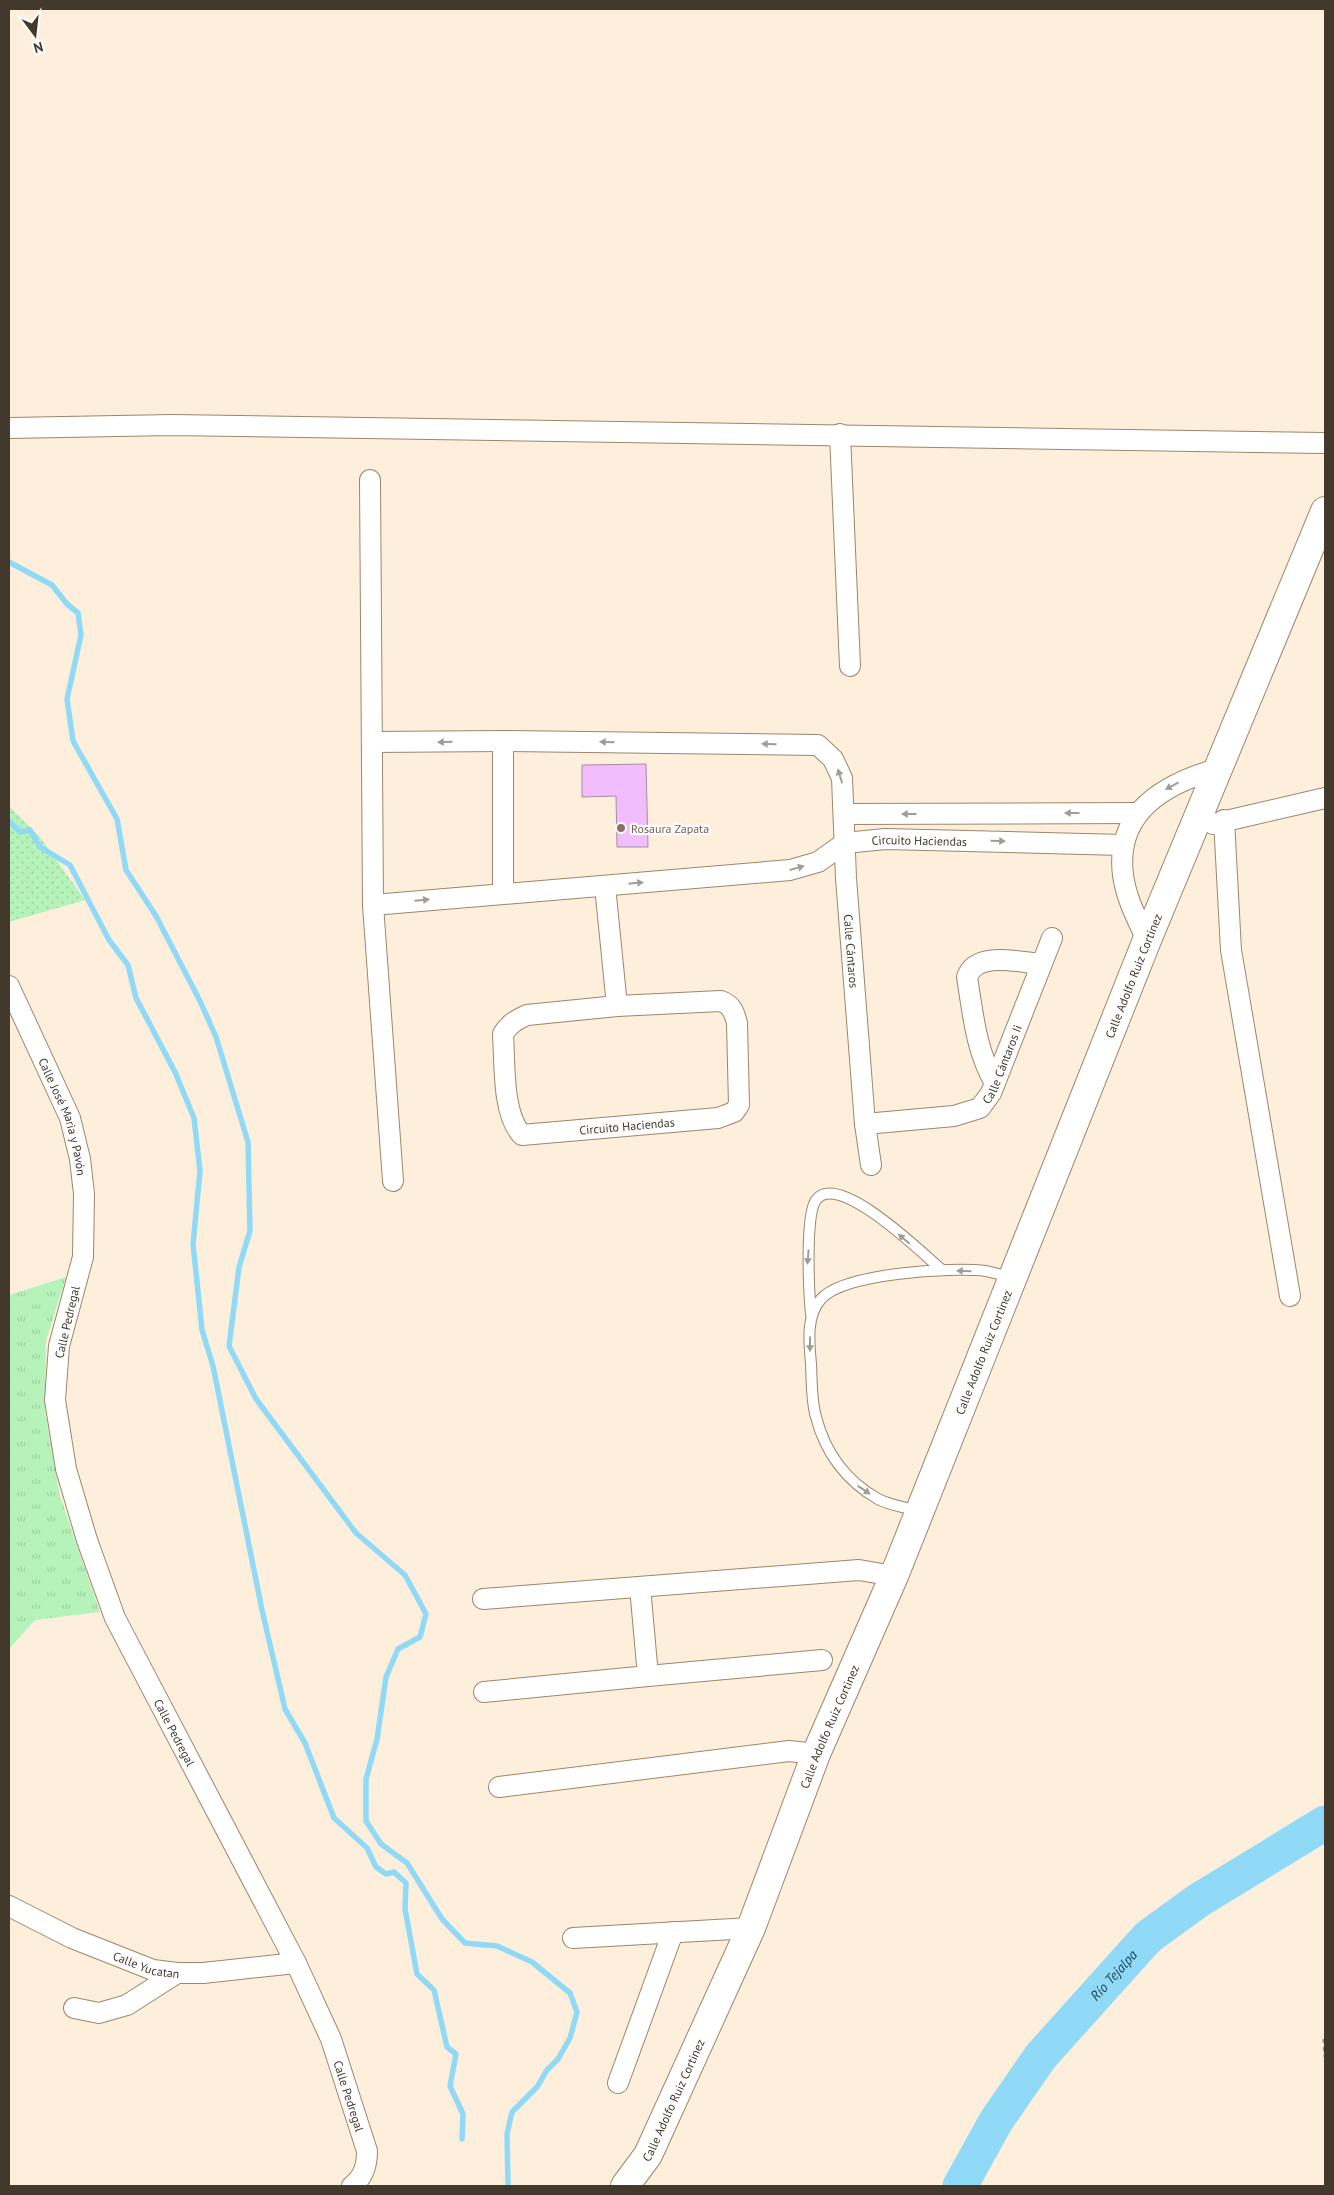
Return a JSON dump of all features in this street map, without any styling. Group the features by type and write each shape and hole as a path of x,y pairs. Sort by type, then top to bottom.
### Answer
{"main road":[{"name":"Calle Adolfo Ruiz Cortinez","path":"626,2186 648,2155 751,1928 816,1754 894,1576 1147,940 1325,511"}],"street":[{"path":"9,428 172,425 1325,443"},
{"path":"840,434 850,666"},
{"path":"370,480 373,905 393,1181"},
{"path":"373,742 502,741 503,893"},
{"name":"Calle Cántaros","path":"502,741 818,745 833,759 842,778 844,843 865,1124 871,1165"},
{"path":"1147,940 1132,909 1123,875 1123,845 1129,828 1138,813 1164,790 1189,777 1217,769"},
{"path":"1194,829 1224,820 1325,798"},
{"path":"844,814 1138,813"},
{"path":"1224,820 1231,950 1290,1296"},
{"name":"Circuito Haciendas","path":"844,843 916,838 1123,845"},
{"path":"373,905 790,870 818,862 844,843"},
{"path":"605,886 618,1006"},
{"name":"Calle Cántaros Ii","path":"865,1124 954,1116 980,1108 987,1100 995,1083 1052,938"},
{"path":"995,1083 984,1066 975,1030 967,977 970,970 976,964 986,960 1041,964"},
{"name":"Calle José Maria y Pavón","path":"9,986 70,1118 80,1159 84,1194 82,1257"},
{"name":"Circuito Haciendas","path":"721,1001 729,1004 734,1012 737,1023 739,1105 734,1112 718,1118 522,1134 515,1127 509,1106 503,1034 509,1025 527,1015 618,1006 721,1001"},
{"name":"Calle Pedregal","path":"82,1257 59,1346 55,1400 66,1469 87,1540 115,1618 296,1963 331,2038 366,2151 367,2162 362,2177 352,2186"},
{"path":"483,1599 859,1570 894,1576"},
{"path":"640,1587 648,1676"},
{"path":"484,1692 822,1660"},
{"path":"499,1787 789,1751 816,1754"},
{"name":"Calle Yucatan","path":"9,1906 72,1938 153,1970 177,1973 204,1973 296,1963"},
{"path":"573,1938 751,1928"},
{"path":"618,2083 673,1932"},
{"path":"74,2008 99,2013 127,2005 177,1973"}],"lane":[{"path":"919,1512 879,1500 857,1485 840,1468 827,1448 815,1416 810,1350 811,1314 807,1269 815,1201 821,1195 837,1194 857,1202 942,1270"},
{"path":"811,1314 822,1298 842,1286 895,1274 942,1270 986,1272 1012,1278"}],"path":[{"path":"1324,2038 1325,2057"}],"green space":[{"path":"9,806 39,836 85,900 9,922"},
{"path":"66,1277 46,1341 45,1411 60,1496 100,1612 35,1620 9,1649 9,1295"}],"building":[{"path":"646,764 648,847 617,847 616,796 582,797 582,765"}],"waterway":[{"path":"9,562 52,585 67,604 78,613 81,635 67,699 73,741 117,819 126,870 156,916 200,1001 216,1037 248,1142 250,1231 239,1267 229,1346 256,1399 356,1533 405,1575 426,1614 420,1637 398,1649 386,1677 377,1739 366,1779 366,1821 381,1844 407,1863 442,1919 465,1943 497,1946 532,1962 570,1993 577,2012 570,2038 558,2059 547,2070 537,2087 512,2112 507,2134 508,2186"},
{"path":"9,821 20,832 30,830 40,847 70,865 109,940 128,965 136,998 175,1072 194,1118 200,1171 193,1244 202,1330 213,1366 262,1610 285,1709 305,1743 334,1818 367,1848 376,1867 386,1874 394,1872 406,1883 405,1909 417,1974 434,1990 447,2047 456,2054 450,2086 463,2114 462,2139"},
{"name":"Río Tejalpa","path":"960,2186 996,2121 1041,2056 1148,1937 1199,1900 1325,1823"}],"place":[{"name":"Rosaura Zapata","path":"621,828"}]}
